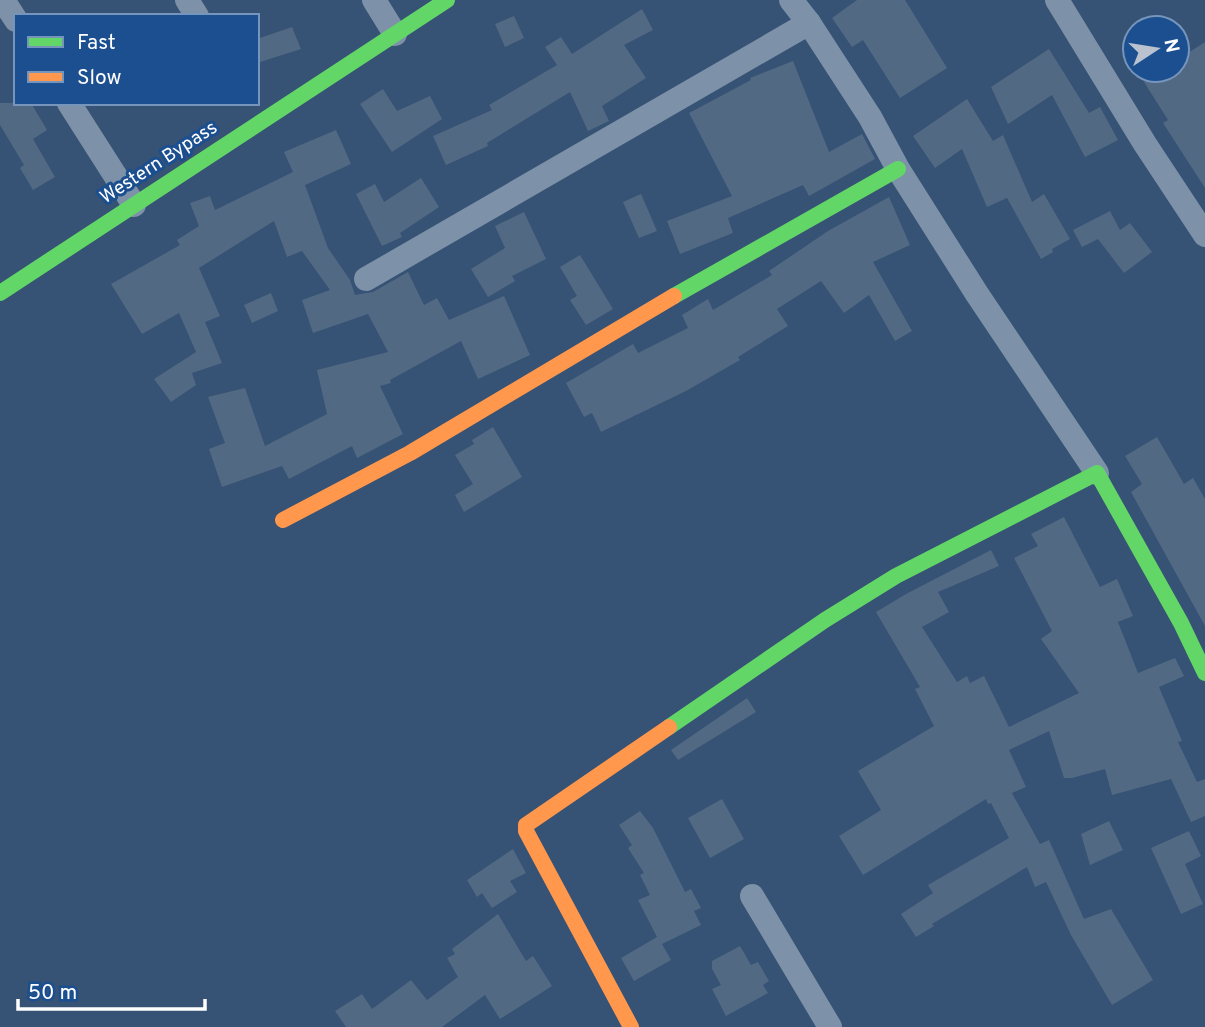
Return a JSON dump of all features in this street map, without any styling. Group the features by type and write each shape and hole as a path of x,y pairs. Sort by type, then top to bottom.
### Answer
{"street":[{"path":"3,0 14,17"},
{"path":"374,0 395,34"},
{"name":"Western Bypass","path":"0,293 134,205 256,112 395,34 447,0"},
{"path":"791,0 870,117 898,169 977,294 1097,473 1181,622 1205,673"},
{"path":"1057,0 1145,144 1205,235"},
{"path":"366,279 809,23"},
{"path":"70,105 134,205"},
{"path":"283,520 410,453 718,270 898,169"},
{"path":"631,1027 526,831 526,825 825,620 884,583 1097,473"},
{"path":"752,896 830,1027"}],"building":[{"path":"857,0 905,0 947,68 900,98 863,40 852,47 832,18"},
{"path":"642,9 653,30 624,45 646,78 602,106 609,121 588,131 570,92 487,143 488,146 446,165 433,136 492,110 489,105 557,65 545,47 561,37 572,54"},
{"path":"514,16 524,38 505,47 495,24"},
{"path":"292,27 301,49 259,62 259,38"},
{"path":"1205,42 1205,188 1163,123 1168,120 1145,84 1191,84 1191,51"},
{"path":"1049,49 1089,113 1100,107 1118,140 1085,157 1052,95 1008,124 991,87"},
{"path":"793,61 829,152 862,134 875,159 809,196 803,185 728,218 733,233 680,254 667,221 732,196 689,113 751,80 750,78"},
{"path":"383,89 397,111 430,96 442,119 392,152 360,104"},
{"path":"967,99 993,141 1003,135 1032,202 1044,194 1070,239 1041,259 1007,198 987,207 962,149 935,168 913,136"},
{"path":"0,103 32,105 47,130 33,139 55,177 33,190 20,168 24,165 0,125"},
{"path":"336,130 351,164 305,185 328,248 350,280 355,295 373,292 408,272 424,305 437,298 449,320 504,296 530,355 478,379 461,341 390,380 391,383 380,386 403,434 357,458 352,446 289,479 282,466 222,487 209,449 225,443 208,397 245,388 265,446 327,414 317,370 388,352 368,314 313,333 302,300 330,290 302,251 287,257 274,221 199,268 220,316 205,322 222,363 192,373 196,385 171,402 154,379 196,352 179,313 142,334 111,284 180,245 177,240 199,226 190,203 210,196 215,210 293,172 284,152"},
{"path":"421,178 439,207 400,233 402,237 382,246 356,194 375,184 384,202"},
{"path":"641,194 657,231 639,238 623,202"},
{"path":"889,197 910,245 873,262 912,331 895,341 869,295 844,313 821,281 777,309 788,326 738,357 740,360 686,391 601,432 592,413 584,417 566,383 633,344 638,353 688,328 682,315 708,299 713,310 772,275 769,271 828,231"},
{"path":"1110,211 1120,230 1130,223 1152,252 1124,273 1098,239 1082,247 1073,230"},
{"path":"524,212 546,259 512,276 515,281 488,297 471,269 505,248 495,226"},
{"path":"580,255 613,309 586,325 570,300 577,296 560,267"},
{"path":"271,293 278,311 252,323 244,305"},
{"path":"493,427 522,477 464,512 455,495 473,484 455,455 474,444 472,440"},
{"path":"1157,437 1184,484 1193,478 1205,499 1205,626 1131,492 1142,484 1125,456"},
{"path":"1064,517 1100,587 1117,579 1133,616 1118,622 1138,673 1175,658 1184,676 1159,687 1182,741 1178,742 1197,782 1205,779 1205,816 1191,822 1171,779 1112,795 1105,769 1064,778 1049,731 1009,750 1026,787 1012,793 1040,844 1049,840 1084,919 1111,909 1153,980 1112,1005 1071,935 1046,882 1035,887 1027,867 932,924 934,926 916,937 901,914 933,893 928,885 1009,838 991,803 988,804 986,799 863,875 839,836 881,810 858,771 934,726 915,689 920,687 876,612 906,594 991,550 999,566 938,592 949,612 922,627 957,682 967,676 970,683 984,676 1009,727 1079,693 1041,639 1052,631 1014,558 1038,546 1031,534"},
{"path":"747,698 756,712 678,760 671,750"},
{"path":"722,799 744,839 710,858 688,818"},
{"path":"640,811 653,828 685,892 691,889 701,908 694,911 701,925 662,944 671,960 634,981 621,958 657,937 638,900 650,895 640,875 644,873 628,848 632,845 619,825"},
{"path":"1109,821 1123,850 1090,865 1081,834"},
{"path":"1189,831 1201,856 1185,864 1203,904 1181,914 1151,848"},
{"path":"513,849 526,873 510,881 517,892 492,908 482,893 477,897 467,880"},
{"path":"498,914 526,961 533,956 552,986 500,1019 485,995 442,1027 346,1027 335,1011 362,994 372,1009 411,980 427,1000 458,977 447,958 455,954 452,949"},
{"path":"740,946 751,965 758,962 769,981 763,985 768,993 726,1016 712,989 721,985 712,969 712,961"}],"traffic: fast":[{"path":"0,293 447,0"},
{"path":"674,296 898,169"},
{"path":"669,727 825,620 896,576 1097,473 1181,623 1205,673"}],"traffic: slow":[{"path":"283,520 410,453 674,296"},
{"path":"631,1027 526,831 526,825 669,727"}]}
